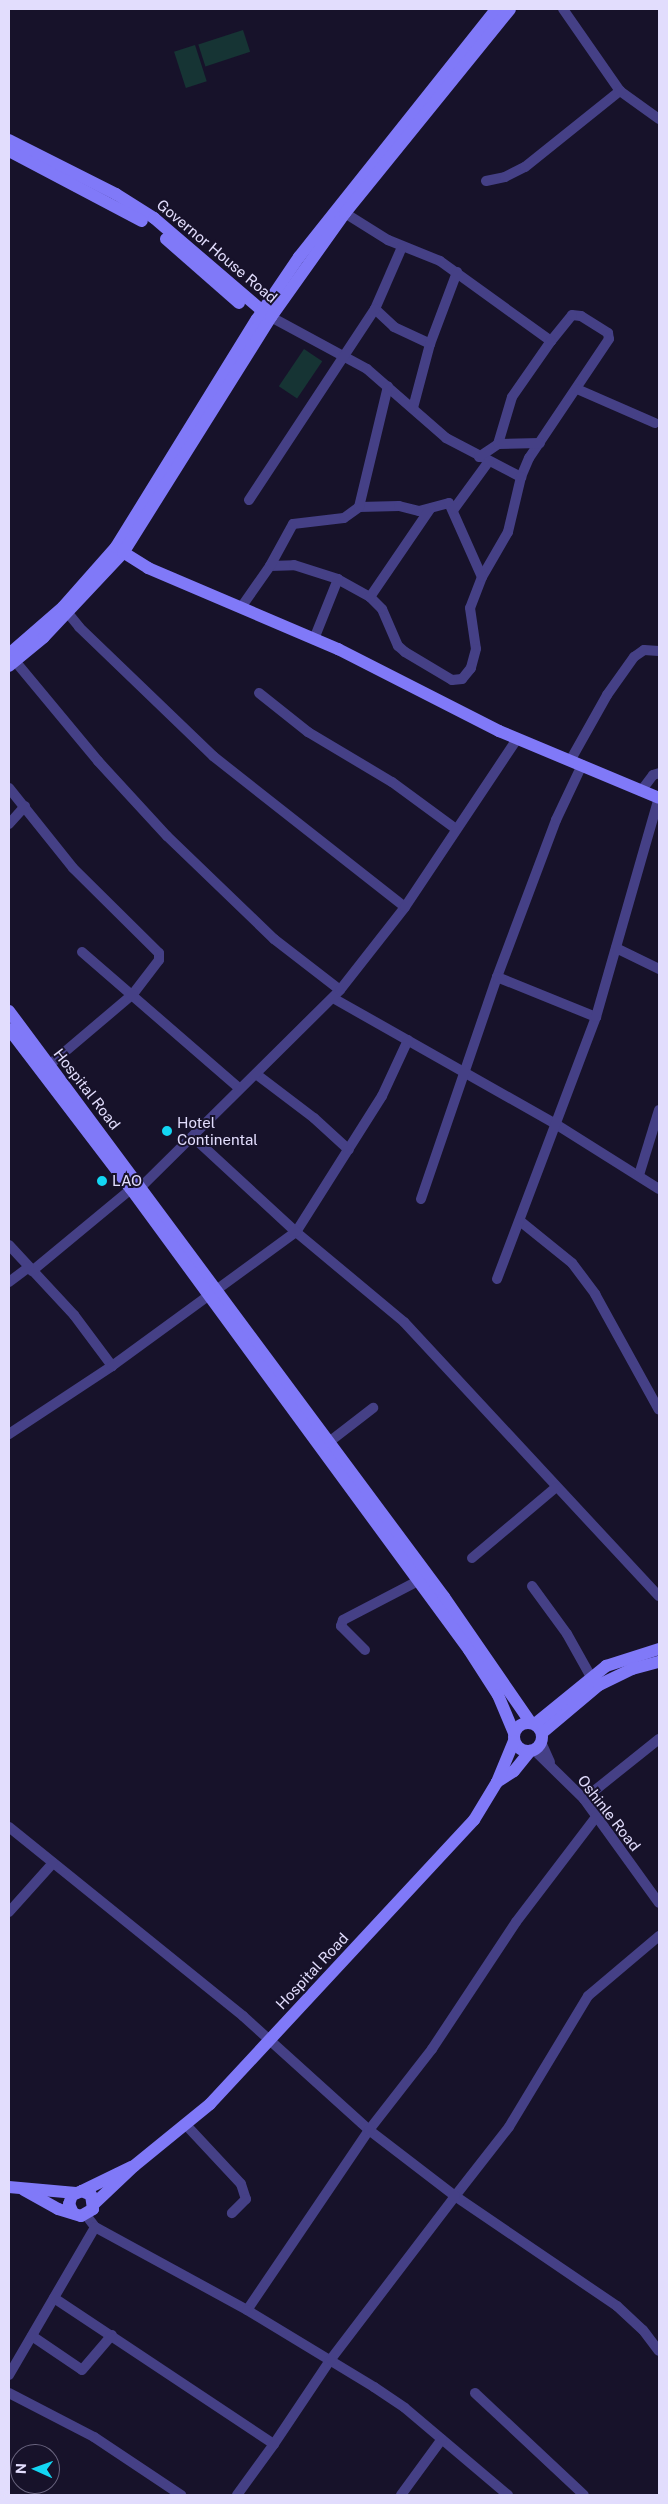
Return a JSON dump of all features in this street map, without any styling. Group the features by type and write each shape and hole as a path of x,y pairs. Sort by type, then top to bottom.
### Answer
{"street":[{"path":"496,9 341,211 264,318 120,550 65,611 11,660 98,761 167,836 274,939 336,994 408,1040 554,1123 659,1189"},
{"path":"341,211 510,9"},
{"path":"563,9 620,91 659,119"},
{"path":"486,181 505,177 525,167 620,91"},
{"name":"Governor House Road","path":"9,140 116,194 154,218 264,318"},
{"name":"Governor House Road","path":"9,151 120,206 147,224 264,318"},
{"path":"341,211 402,247 427,255 456,272 551,341"},
{"path":"249,500 374,309 402,247"},
{"path":"413,408 430,344 456,272"},
{"path":"374,309 394,327 430,344"},
{"path":"270,566 294,565 338,579 370,598 382,609 398,646 423,664 458,680 471,668 475,659 476,648 470,608 482,577 508,532 521,477 540,443 609,339 608,333 581,316 572,315 551,341 512,398 498,444"},
{"path":"264,318 344,354 388,386 446,438 479,457 521,477"},
{"path":"359,507 388,386"},
{"path":"577,389 655,422"},
{"path":"479,457 498,444 540,443"},
{"path":"454,509 489,461"},
{"path":"242,606 270,566 293,524 344,518 359,507 430,508 445,502 454,509 482,577"},
{"path":"370,598 430,508"},
{"path":"120,550 148,568 242,606 314,639 517,739 659,798 596,1017 554,1123 520,1221 497,1279"},
{"path":"314,639 338,579"},
{"path":"65,611 213,756 405,907"},
{"path":"420,1199 463,1071 576,763 606,695 634,657 644,650 659,650"},
{"path":"259,693 308,732 392,782 456,829"},
{"path":"9,1282 30,1269 135,1189 193,1138 239,1088 256,1074 336,994 405,907 517,739"},
{"path":"641,791 653,775 659,772"},
{"path":"9,788 26,806 73,868 159,953 159,960 133,994 48,1066"},
{"path":"9,824 26,806"},
{"path":"616,948 659,969"},
{"path":"82,952 133,994 239,1088"},
{"path":"497,977 596,1017"},
{"name":"Hospital Road","path":"9,1012 135,1189"},
{"name":"Hospital Road","path":"9,1029 135,1189"},
{"path":"9,1434 112,1366 296,1232 382,1096 408,1040"},
{"path":"256,1074 314,1118 348,1150"},
{"path":"639,1175 659,1110"},
{"path":"193,1138 296,1232 404,1322 556,1488 659,1596"},
{"path":"135,1189 213,1294 483,1670 520,1749 595,1681 626,1657 659,1650"},
{"path":"520,1221 572,1263 596,1294 659,1410"},
{"path":"9,1245 74,1315 112,1366"},
{"path":"213,1294 329,1442 444,1597 535,1737"},
{"path":"329,1442 373,1408"},
{"path":"472,1558 556,1488"},
{"path":"365,1650 341,1626 343,1620 418,1581"},
{"path":"532,1586 567,1634 595,1681"},
{"path":"595,1681 659,1662"},
{"path":"497,1782 521,1724 535,1737"},
{"path":"497,1782 514,1771 535,1737"},
{"name":"Oshinle Road","path":"535,1737 552,1766 584,1799 659,1904"},
{"path":"584,1799 659,1739"},
{"name":"Hospital Road","path":"134,2166 187,2126 270,2040 474,1820 497,1782"},
{"path":"247,2310 369,2130 432,2049 516,1922 596,1817"},
{"path":"9,1827 270,2040 369,2130 455,2196 617,2306 643,2330 659,2350"},
{"path":"9,1912 53,1862"},
{"path":"237,2495 331,2360 509,2127 588,1996 659,1936"},
{"path":"187,2126 212,2149 241,2184 246,2199 232,2213"},
{"path":"73,2212 70,2199 79,2192 134,2166"},
{"path":"86,2215 94,2204 134,2166"},
{"path":"9,2187 24,2190 79,2192 91,2195 94,2204"},
{"path":"24,2190 58,2209 86,2215 95,2227 247,2310 331,2360 405,2408 508,2495"},
{"path":"9,2375 95,2227"},
{"path":"54,2298 274,2444"},
{"path":"32,2336 82,2370 112,2335"},
{"path":"475,2392 584,2495"},
{"path":"9,2393 94,2437 181,2495"},
{"path":"401,2495 442,2439"}],"green space":[{"path":"243,30 250,52 205,66 198,45"},
{"path":"195,45 207,81 186,88 174,52"},
{"path":"304,349 322,361 297,399 279,386"}],"place":[{"name":"Hotel Continental","path":"167,1131"},
{"name":"LAO","path":"102,1181"}]}
